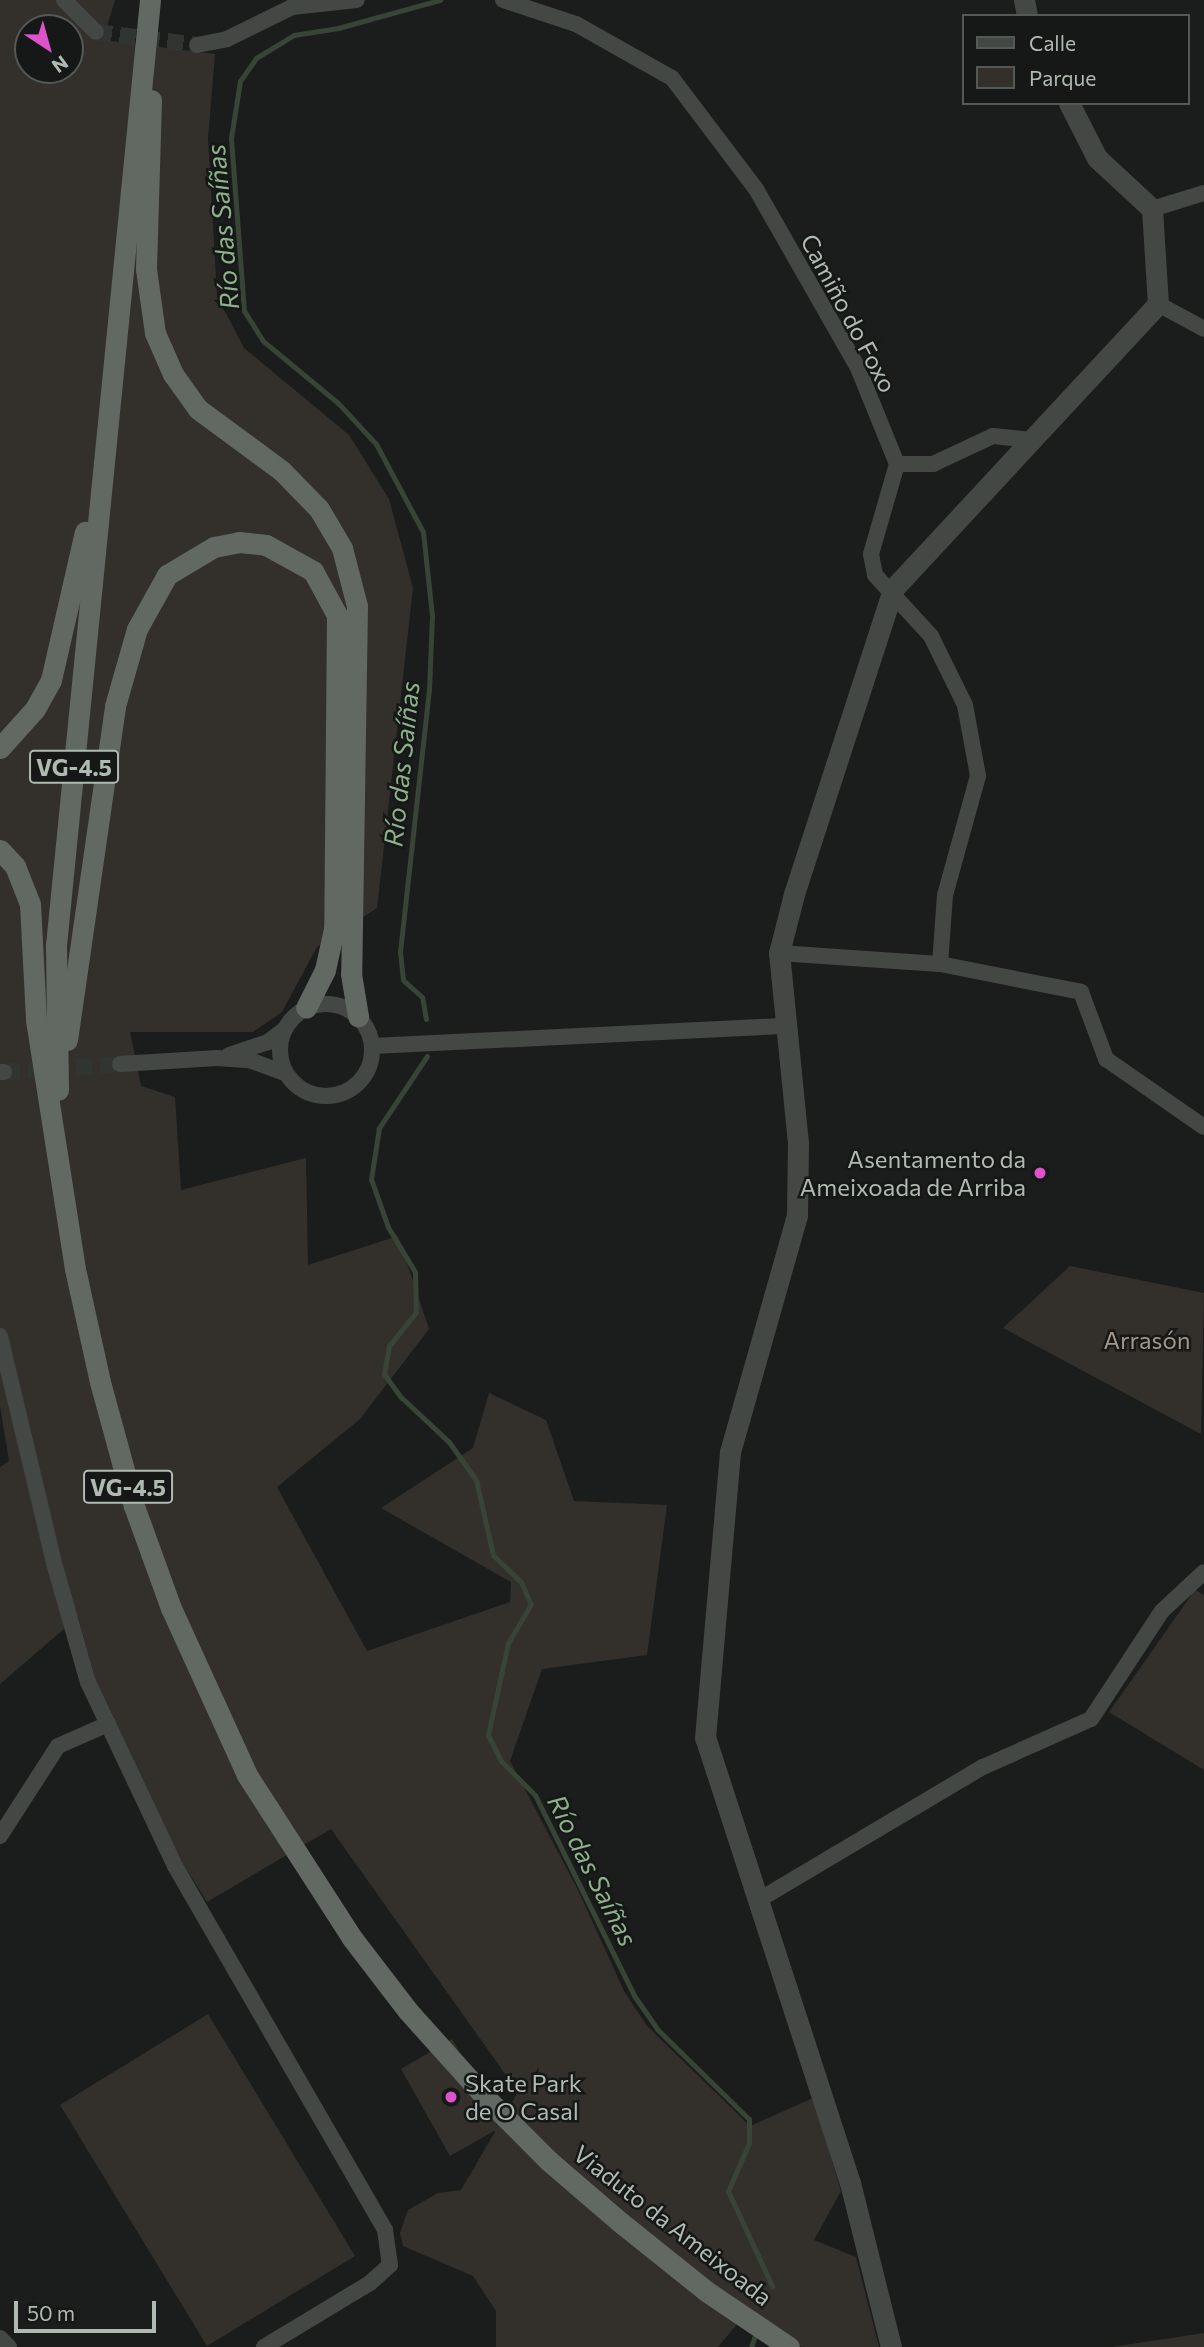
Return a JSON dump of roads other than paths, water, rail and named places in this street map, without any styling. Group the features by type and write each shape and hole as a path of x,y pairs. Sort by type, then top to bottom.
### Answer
{"highway":[{"name":"VG-4.5","path":"62,1183 57,945 103,445 150,0"},
{"path":"150,0 152,194 146,269 155,333 173,374 198,408 282,471 319,509 342,548 357,606 351,974 358,1016"},
{"path":"0,748 35,709 51,680 63,641 103,445"},
{"path":"58,1091 115,706 137,629 167,575 214,547 239,542 267,545 313,571 337,615 334,929 325,970 306,1008"},
{"path":"0,850 15,866 30,904 36,1020 62,1183"},
{"name":"Viaduto da Ameixoada","path":"62,1183 91,1344 134,1506 171,1608 247,1774 352,1938 408,2011 487,2099 549,2161 620,2222 706,2291 789,2347"}],"street":[{"path":"64,0 96,32"},
{"path":"197,45 227,39 292,6 357,0"},
{"name":"Camiño do Foxo","path":"503,0 576,24 672,78 755,189 858,368 897,464"},
{"path":"891,2347 850,2183 705,1738 730,1452 797,1215 798,1143 779,953 893,589 1158,304 1152,209 1097,158 1070,105"},
{"path":"1152,209 1204,193"},
{"path":"1158,304 1204,329"},
{"path":"940,964 945,895 978,776 965,705 931,636 893,589 875,575 871,554 897,464 933,464 993,436 1030,440"},
{"path":"779,953 940,964 1081,992 1107,1059 1204,1127"},
{"path":"120,1064 249,1060 285,1073 309,1093 340,1095 365,1077 373,1046 358,1016 333,1004 306,1008 268,1042 216,1059"},
{"path":"373,1046 787,1026"},
{"path":"284,1030 279,1051 285,1073"},
{"path":"0,1336 6,1392 88,1682 175,1866 385,2230 390,2265 370,2283 264,2347"},
{"path":"757,1901 983,1767 1091,1719 1162,1611 1204,1572"},
{"path":"0,1836 58,1746 108,1724"},
{"path":"0,2338 9,2347"}],"waterway":[{"name":"Río das Saíñas","path":"426,1019 422,997 403,980 400,952 429,690 432,616 423,532 376,444 338,403 263,341 244,311 231,138 240,81 256,58 294,35 338,28 440,0"},
{"name":"Río das Saíñas","path":"427,1056 379,1128 371,1179 388,1227 415,1272 416,1312 389,1346 384,1374 401,1397 449,1442 476,1480 493,1555 521,1582 531,1604 508,1643 488,1735 501,1761 535,1795 635,1997 657,2029 749,2119 749,2143 728,2191 772,2286"},
{"name":"Río das Saíñas","path":"751,2347 757,2330"}],"tunnel":[{"path":"96,32 197,45"},
{"path":"4,1072 120,1064"}],"place":[{"name":"Asentamento da Ameixoada de Arriba","path":"1040,1173"},
{"name":"Skate Park de O Casal","path":"451,2097"}],"park label":[{"name":"Arrasón","path":"1147,1340"}]}
